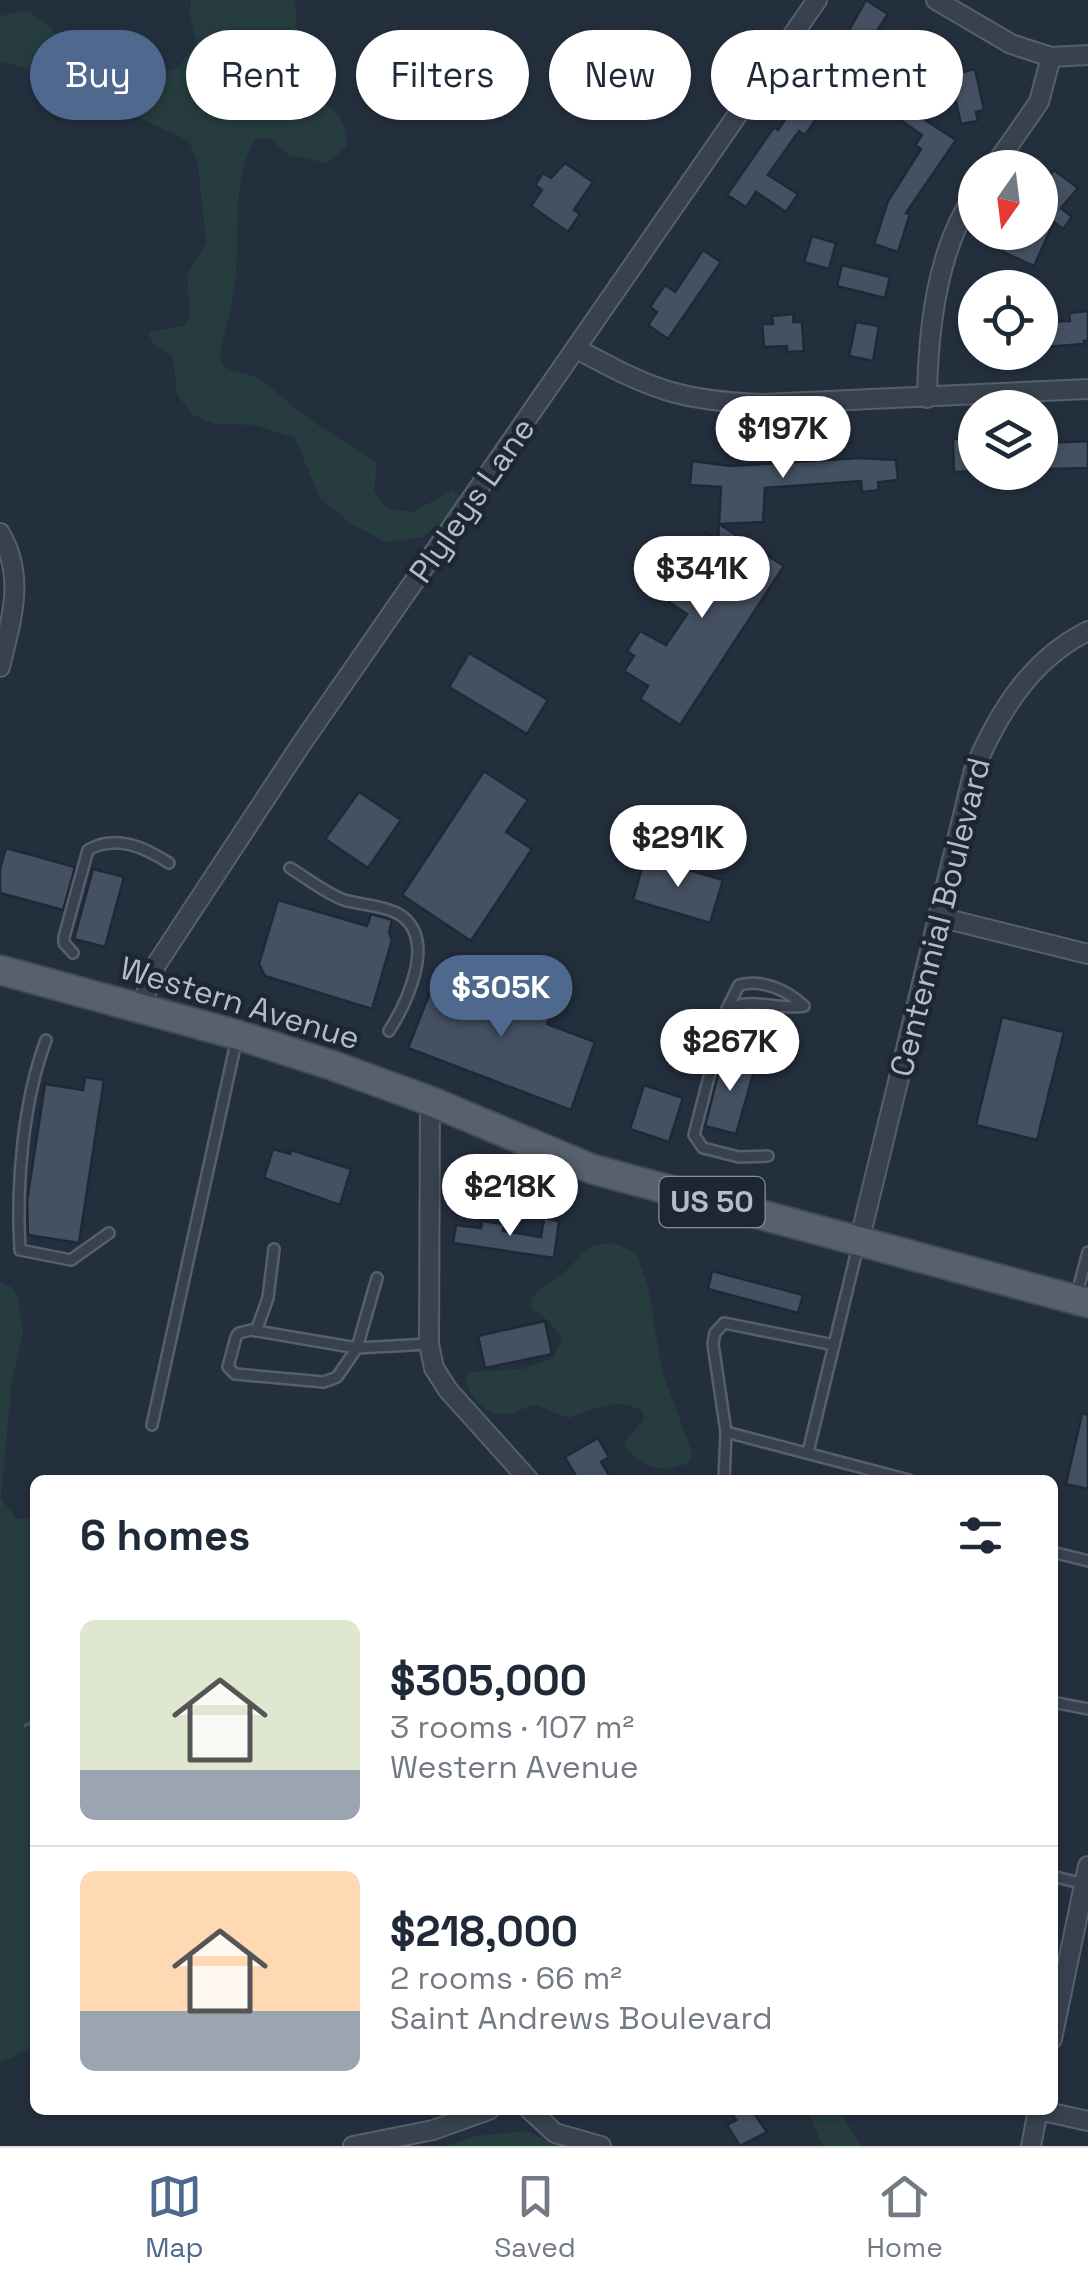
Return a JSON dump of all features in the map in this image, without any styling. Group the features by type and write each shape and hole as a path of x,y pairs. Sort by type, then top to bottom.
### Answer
{"main road":[{"name":"Western Avenue","path":"0,970 238,1035 430,1101 592,1169 1082,1301"}],"street":[{"name":"Plyleys Lane","path":"141,1008 156,965 300,746 816,0"},
{"path":"936,0 1010,44 1052,57 1088,55"},
{"path":"1006,150 1039,102 1052,57"},
{"path":"927,398 936,298 958,231"},
{"path":"577,348 641,383 678,396 717,402 762,404 1088,389"},
{"path":"0,533 11,552 16,584 0,667"},
{"name":"Centennial Boulevard","path":"858,1242 974,770 989,735 1039,664 1088,631"},
{"path":"939,916 1088,954"},
{"path":"430,1101 429,1344 434,1368 448,1390 524,1475"},
{"path":"1058,2012 1086,1886"},
{"path":"1058,2114 1088,2120"},
{"path":"353,2146 433,2130 475,2115"},
{"path":"535,2115 555,2134 601,2146"},
{"path":"1030,2146 1037,2115"}],"lane":[{"path":"73,954 64,937 88,850 102,842 115,842 144,849 169,863"},
{"path":"290,868 340,898 402,915 416,934 418,956 402,1012 389,1031"},
{"path":"726,1011 750,1001 784,1010 804,1006 790,993 752,982 740,986 726,1011 694,1136 704,1148 739,1157 768,1156"},
{"path":"152,1425 238,1035"},
{"path":"46,1040 32,1076 18,1212 20,1250 71,1260 109,1233"},
{"path":"808,1452 858,1242"},
{"path":"256,1331 268,1298 274,1249"},
{"path":"1082,1301 1088,1252"},
{"path":"377,1278 357,1348 332,1381 235,1374 228,1367 236,1337 244,1331 357,1348 429,1344"},
{"path":"724,1475 726,1432 713,1344 715,1333 724,1322 834,1346"},
{"path":"726,1432 891,1475"},
{"path":"1058,1554 1088,1562"},
{"path":"1058,1703 1088,1709"},
{"path":"1058,1878 1086,1886"}],"path":[{"path":"24,1726 30,1723"}],"green space":[{"path":"191,0 295,0 297,30 193,30"},
{"path":"28,11 52,30 30,30 30,70 0,61 0,16"},
{"path":"186,57 186,120 336,120 336,113 339,116 346,147 326,163 290,155 270,139 257,138 249,152 240,187 234,292 219,359 226,368 261,379 310,420 377,463 374,490 387,509 413,512 453,490 465,504 423,537 385,542 350,523 320,498 295,438 256,425 216,424 192,415 177,394 173,357 153,343 148,332 184,326 190,315 187,275 206,243 198,165 189,141 144,120 166,120 166,72 179,67"},
{"path":"614,1243 636,1253 648,1286 662,1371 692,1452 691,1460 671,1468 645,1464 623,1443 644,1420 643,1412 634,1407 616,1404 568,1418 536,1405 503,1414 479,1404 467,1383 466,1374 470,1372 523,1369 553,1358 562,1339 550,1322 532,1309 531,1298 565,1272 585,1250"},
{"path":"0,1282 13,1288 18,1298 23,1333 12,1380 1,1498 16,1519 30,1518 30,2048 0,2063"},
{"path":"808,2115 842,2115 861,2146 823,2146"},
{"path":"525,2131 561,2146 445,2146 475,2136"}],"building":[{"path":"866,0 888,14 877,30 849,30"},
{"path":"975,69 984,110 976,112 978,121 961,124 963,120 963,72"},
{"path":"785,120 815,120 805,135 799,131 768,175 798,194 786,212 756,192 746,207 727,195 774,127 778,130"},
{"path":"900,120 925,120 956,140 906,213 910,214 898,252 874,244 888,201 921,149 915,145 922,135"},
{"path":"565,163 593,182 574,210 580,214 568,232 531,206 542,190 535,185 543,173 551,178"},
{"path":"1058,173 1078,188 1061,208 1072,217 1063,229 1058,225"},
{"path":"812,236 836,243 829,269 804,262"},
{"path":"703,250 721,262 668,339 648,325 657,312 650,307 665,285 675,292"},
{"path":"1004,250 1041,250 1034,266"},
{"path":"842,265 890,277 885,298 837,286"},
{"path":"1088,311 1088,341 1058,346 1058,321 1070,321 1069,313"},
{"path":"794,314 793,322 802,322 804,351 787,352 787,346 764,347 762,324 773,324 772,316"},
{"path":"856,322 879,326 873,361 849,356"},
{"path":"953,439 958,439 958,472 954,472"},
{"path":"1088,441 1088,468 1058,469 1058,442"},
{"path":"859,458 896,460 898,480 878,482 879,490 862,492 861,481 765,488 763,522 719,524 721,487 690,485 692,461 731,466"},
{"path":"719,524 784,566 680,725 640,699 648,686 624,671 634,656 627,651 640,631 666,645 687,614 663,598 706,533 718,541"},
{"path":"469,653 548,700 527,734 449,687"},
{"path":"484,771 528,800 506,832 532,849 471,941 402,895"},
{"path":"359,792 401,820 368,868 325,839"},
{"path":"6,848 75,867 63,910 0,893 0,869"},
{"path":"645,857 723,880 710,923 633,900"},
{"path":"93,869 124,877 105,947 74,939"},
{"path":"278,900 367,926 371,914 392,920 392,940 372,1009 265,976 259,964"},
{"path":"439,970 551,1013 547,1024 595,1042 571,1110 408,1048"},
{"path":"1002,1017 1064,1032 1037,1140 976,1125"},
{"path":"723,1055 756,1064 736,1134 705,1126"},
{"path":"85,1077 104,1080 79,1243 28,1235 27,1201 45,1084 83,1090"},
{"path":"644,1085 683,1098 669,1142 630,1129"},
{"path":"273,1149 290,1154 291,1150 351,1169 340,1205 264,1178"},
{"path":"544,1218 559,1221 554,1258 453,1243 456,1225 481,1228 482,1221 504,1224 503,1231 541,1237"},
{"path":"712,1271 803,1295 798,1313 708,1289"},
{"path":"545,1321 552,1354 485,1368 478,1336"},
{"path":"1082,1414 1088,1414 1088,1489 1066,1484"},
{"path":"598,1438 609,1457 601,1462 609,1475 575,1475 565,1457"},
{"path":"733,2115 755,2115 767,2132 740,2146 727,2125 736,2120"}]}
